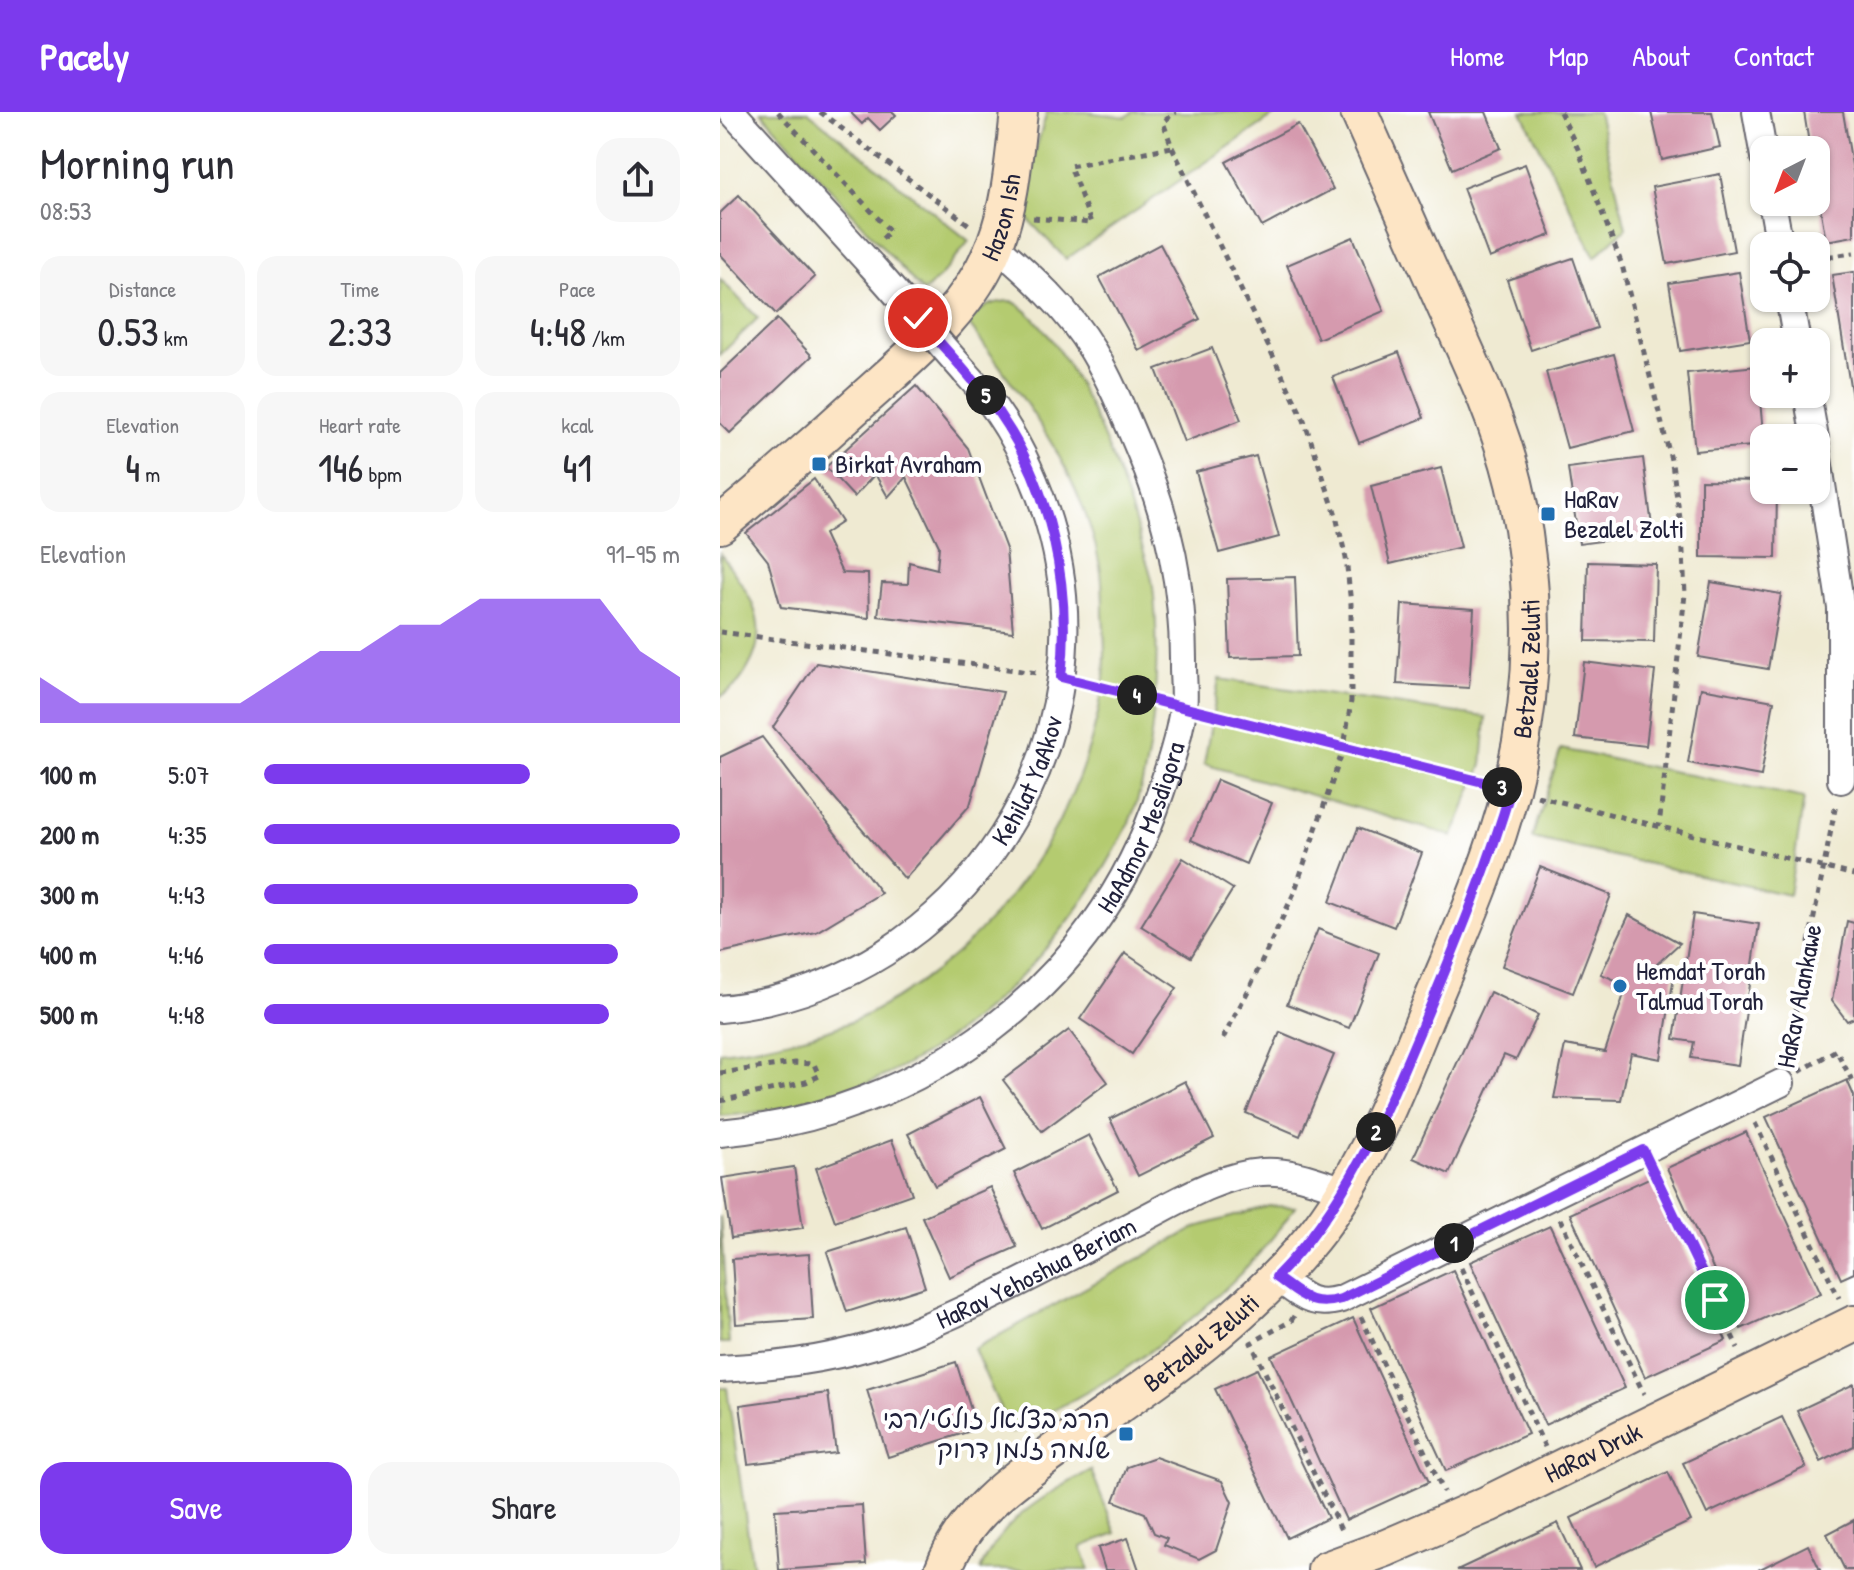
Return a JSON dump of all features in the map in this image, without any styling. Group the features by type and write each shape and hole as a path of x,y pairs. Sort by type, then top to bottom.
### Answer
{"street":[{"name":"Kehilat YaAkov","path":"720,1009 777,1000 818,987 853,971 909,937 947,905 978,871 1005,834 1023,801 1052,727 1065,629 1059,561 1050,524 1038,487 1000,416 868,261 732,112"},
{"name":"Hazon Ish","path":"720,525 808,451 922,347 958,307 999,230 1019,112"},
{"name":"Betzalel Zeluti","path":"943,1570 963,1531 1003,1487 1231,1321 1322,1226 1387,1110 1494,848 1511,789 1524,718 1532,625 1526,557 1513,480 1489,402 1359,112"},
{"path":"1756,112 1760,136"},
{"name":"HaAdmor Mesdigora","path":"720,1133 763,1129 809,1119 862,1102 909,1082 983,1037 1033,995 1075,948 1110,901 1153,815 1171,761 1184,707 1183,619 1175,566 1145,463 1093,351 999,230"},
{"path":"1825,504 1841,608 1841,780"},
{"name":"HaRav Alankawe","path":"1307,1299 1323,1304 1350,1294 1781,1083"},
{"name":"HaRav Yehoshua Beriam","path":"720,1369 781,1365 830,1357 907,1334 974,1305 1193,1194 1239,1177 1259,1172 1282,1172 1344,1190"},
{"path":"1276,1277 1307,1299"},
{"name":"HaRav Druk","path":"1336,1567 1457,1518 1853,1324"}],"path":[{"path":"778,112 890,231 868,261"},
{"path":"820,112 999,230 1091,223 1070,166 1172,147"},
{"path":"1176,112 1163,122 1172,147 1304,420 1335,512 1346,558 1351,604 1351,701 1344,747 1294,893 1220,1044"},
{"path":"1560,112 1578,149 1622,265 1672,464 1682,532 1685,594 1659,826"},
{"path":"1830,256 1854,253"},
{"path":"720,632 1061,677 1854,875"},
{"name":"HaRav Alankawe","path":"1781,1083 1841,780"},
{"path":"1781,1083 1836,1050 1854,1084"},
{"path":"720,1073 794,1063 814,1064 819,1076 806,1082 720,1101"},
{"path":"1745,1101 1853,1324"},
{"path":"1643,1150 1751,1375"},
{"path":"1549,1197 1657,1421"},
{"path":"1450,1245 1556,1470"},
{"path":"1350,1294 1457,1518"},
{"path":"1307,1299 1291,1321 1251,1343 1336,1567"}],"green space":[{"path":"761,112 808,112 969,241 940,277 923,292"},
{"path":"1047,112 1086,112 1126,117 1133,112 1279,112 1066,259 1018,209"},
{"path":"1522,112 1598,112 1626,228 1595,257"},
{"path":"720,279 758,318 720,355"},
{"path":"1012,301 1042,327 1081,389 1118,474 1151,577 1156,645 1154,711 1144,776 1135,806 1104,868 1053,940 1024,973 957,1032 884,1076 845,1091 782,1108 720,1116 720,1052 777,1043 838,1027 872,1012 916,985 956,953 993,917 1025,876 1052,833 1075,787 1092,738 1103,687 1105,651 1101,572 1092,532 1065,468 1029,408 968,323 987,306"},
{"path":"720,553 747,593 759,635 746,671 734,687 720,697"},
{"path":"1219,679 1486,717 1482,765 1453,836 1204,764"},
{"path":"1561,749 1804,798 1789,895 1532,838"},
{"path":"1269,1206 1295,1207 1260,1253 1198,1313 1114,1376 1011,1433 974,1349 1197,1227"},
{"path":"720,1216 729,1343 720,1343"},
{"path":"720,1388 727,1388 753,1570 720,1570"},
{"path":"1091,1470 1116,1533 1081,1547 1089,1570 980,1570 1001,1536 1026,1510"}],"building":[{"path":"850,112 893,112 896,115 880,130 868,118 862,124"},
{"path":"1428,112 1486,112 1501,148 1452,169"},
{"path":"1651,112 1712,112 1720,147 1662,160"},
{"path":"1804,112 1843,112 1854,177 1854,236 1830,240 1830,232 1824,232 1822,216 1830,216 1830,136 1808,136"},
{"path":"1298,124 1333,189 1262,227 1226,162"},
{"path":"1525,164 1551,235 1489,258 1463,188"},
{"path":"1720,174 1734,251 1667,264 1652,187"},
{"path":"739,195 815,277 776,314 720,254 720,213"},
{"path":"1353,237 1384,311 1318,339 1287,265"},
{"path":"1160,244 1200,319 1139,351 1099,277"},
{"path":"1573,258 1597,328 1531,350 1507,280"},
{"path":"1739,272 1750,340 1680,351 1669,283"},
{"path":"1854,272 1854,398 1852,398 1832,275"},
{"path":"777,319 812,356 730,433 720,423 720,373"},
{"path":"1212,348 1241,420 1184,442 1156,369"},
{"path":"1399,352 1424,418 1359,443 1333,377"},
{"path":"1614,354 1634,431 1567,448 1546,372"},
{"path":"1750,367 1750,408 1761,408 1762,424 1750,424 1750,446 1695,451 1687,373"},
{"path":"916,386 968,448 1006,549 1013,632 878,616 882,583 908,584 909,562 937,569 939,546 906,477 888,497 875,474 854,497 826,467"},
{"path":"1256,456 1279,537 1219,553 1196,472"},
{"path":"1643,458 1653,534 1579,544 1568,468"},
{"path":"1441,468 1461,547 1390,564 1371,486"},
{"path":"814,479 842,522 824,534 842,573 868,574 869,618 781,607 768,561 746,533"},
{"path":"1701,480 1750,481 1750,504 1777,504 1776,558 1701,557"},
{"path":"1588,562 1656,564 1654,642 1586,641"},
{"path":"1295,577 1298,656 1230,658 1227,579"},
{"path":"1711,582 1781,594 1768,669 1698,657"},
{"path":"1402,604 1474,609 1469,688 1397,684"},
{"path":"1584,662 1655,671 1646,746 1575,738"},
{"path":"816,663 1003,692 970,805 905,879 773,727"},
{"path":"1701,688 1774,701 1761,776 1688,763"},
{"path":"762,737 881,893 816,932 720,953 720,757"},
{"path":"1217,780 1272,803 1246,864 1191,840"},
{"path":"1358,828 1422,853 1394,927 1330,902"},
{"path":"1183,858 1233,889 1191,957 1141,926"},
{"path":"1540,867 1611,895 1573,993 1502,966"},
{"path":"1693,914 1759,924 1738,1065 1691,1058 1694,1042 1674,1039"},
{"path":"1629,915 1680,943 1656,965 1675,969 1661,1059 1631,1053 1621,1100 1554,1098 1565,1045 1605,1052 1627,985 1601,974"},
{"path":"1847,921 1854,923 1854,1018 1847,1021 1832,1001"},
{"path":"1318,929 1379,953 1349,1028 1287,1004"},
{"path":"1125,953 1177,988 1132,1054 1080,1019"},
{"path":"1490,992 1538,1015 1516,1060 1504,1055 1449,1174 1413,1158"},
{"path":"1069,1030 1108,1082 1042,1131 1003,1080"},
{"path":"1280,1032 1334,1055 1300,1136 1246,1113"},
{"path":"1847,1080 1854,1096 1854,1273 1841,1279 1766,1117"},
{"path":"1185,1081 1214,1138 1138,1176 1110,1119"},
{"path":"980,1097 1006,1149 935,1186 908,1134"},
{"path":"1746,1132 1821,1293 1741,1329 1667,1168"},
{"path":"1089,1135 1118,1190 1042,1229 1014,1173"},
{"path":"892,1140 912,1194 835,1221 816,1168"},
{"path":"794,1167 803,1228 731,1238 722,1178"},
{"path":"1651,1177 1726,1340 1645,1377 1570,1214"},
{"path":"990,1187 1017,1247 949,1277 922,1217"},
{"path":"1550,1226 1625,1388 1545,1425 1470,1262"},
{"path":"906,1227 925,1287 847,1312 827,1252"},
{"path":"809,1254 813,1319 736,1324 732,1259"},
{"path":"1453,1270 1528,1434 1446,1471 1371,1308"},
{"path":"1353,1318 1429,1482 1346,1520 1271,1356"},
{"path":"956,1362 977,1429 888,1457 867,1390"},
{"path":"1257,1369 1328,1518 1287,1538 1215,1389"},
{"path":"1854,1384 1854,1446 1821,1462 1797,1411"},
{"path":"828,1393 836,1453 748,1464 740,1405"},
{"path":"1782,1417 1806,1467 1707,1514 1683,1463"},
{"path":"1155,1457 1222,1481 1232,1502 1216,1550 1199,1559 1164,1545 1167,1538 1154,1533 1145,1513 1114,1501 1127,1467"},
{"path":"1668,1472 1691,1521 1594,1567 1571,1518"},
{"path":"862,1505 866,1564 779,1570 775,1510"},
{"path":"1854,1520 1854,1570 1845,1570 1827,1534"},
{"path":"1558,1523 1580,1570 1457,1570 1508,1546"},
{"path":"1128,1538 1139,1570 1105,1570 1098,1548"},
{"path":"1808,1545 1820,1570 1758,1570"}],"place":[{"name":"Birkat Avraham","path":"819,464"},
{"name":"HaRav Bezalel Zolti","path":"1548,514"},
{"name":"Hemdat Torah Talmud Torah","path":"1620,986"},
{"name":"הרב בצלאל זולטי/רבי שלמה זלמן דרוק","path":"1126,1434"}],"route":[{"path":"918,318 980,388 1000,416 1038,487 1059,561 1065,629 1061,677 1511,789 1494,848 1475,897 1369,1148 1322,1226 1276,1277 1307,1299 1323,1304 1341,1299 1643,1150 1715,1300"}]}
